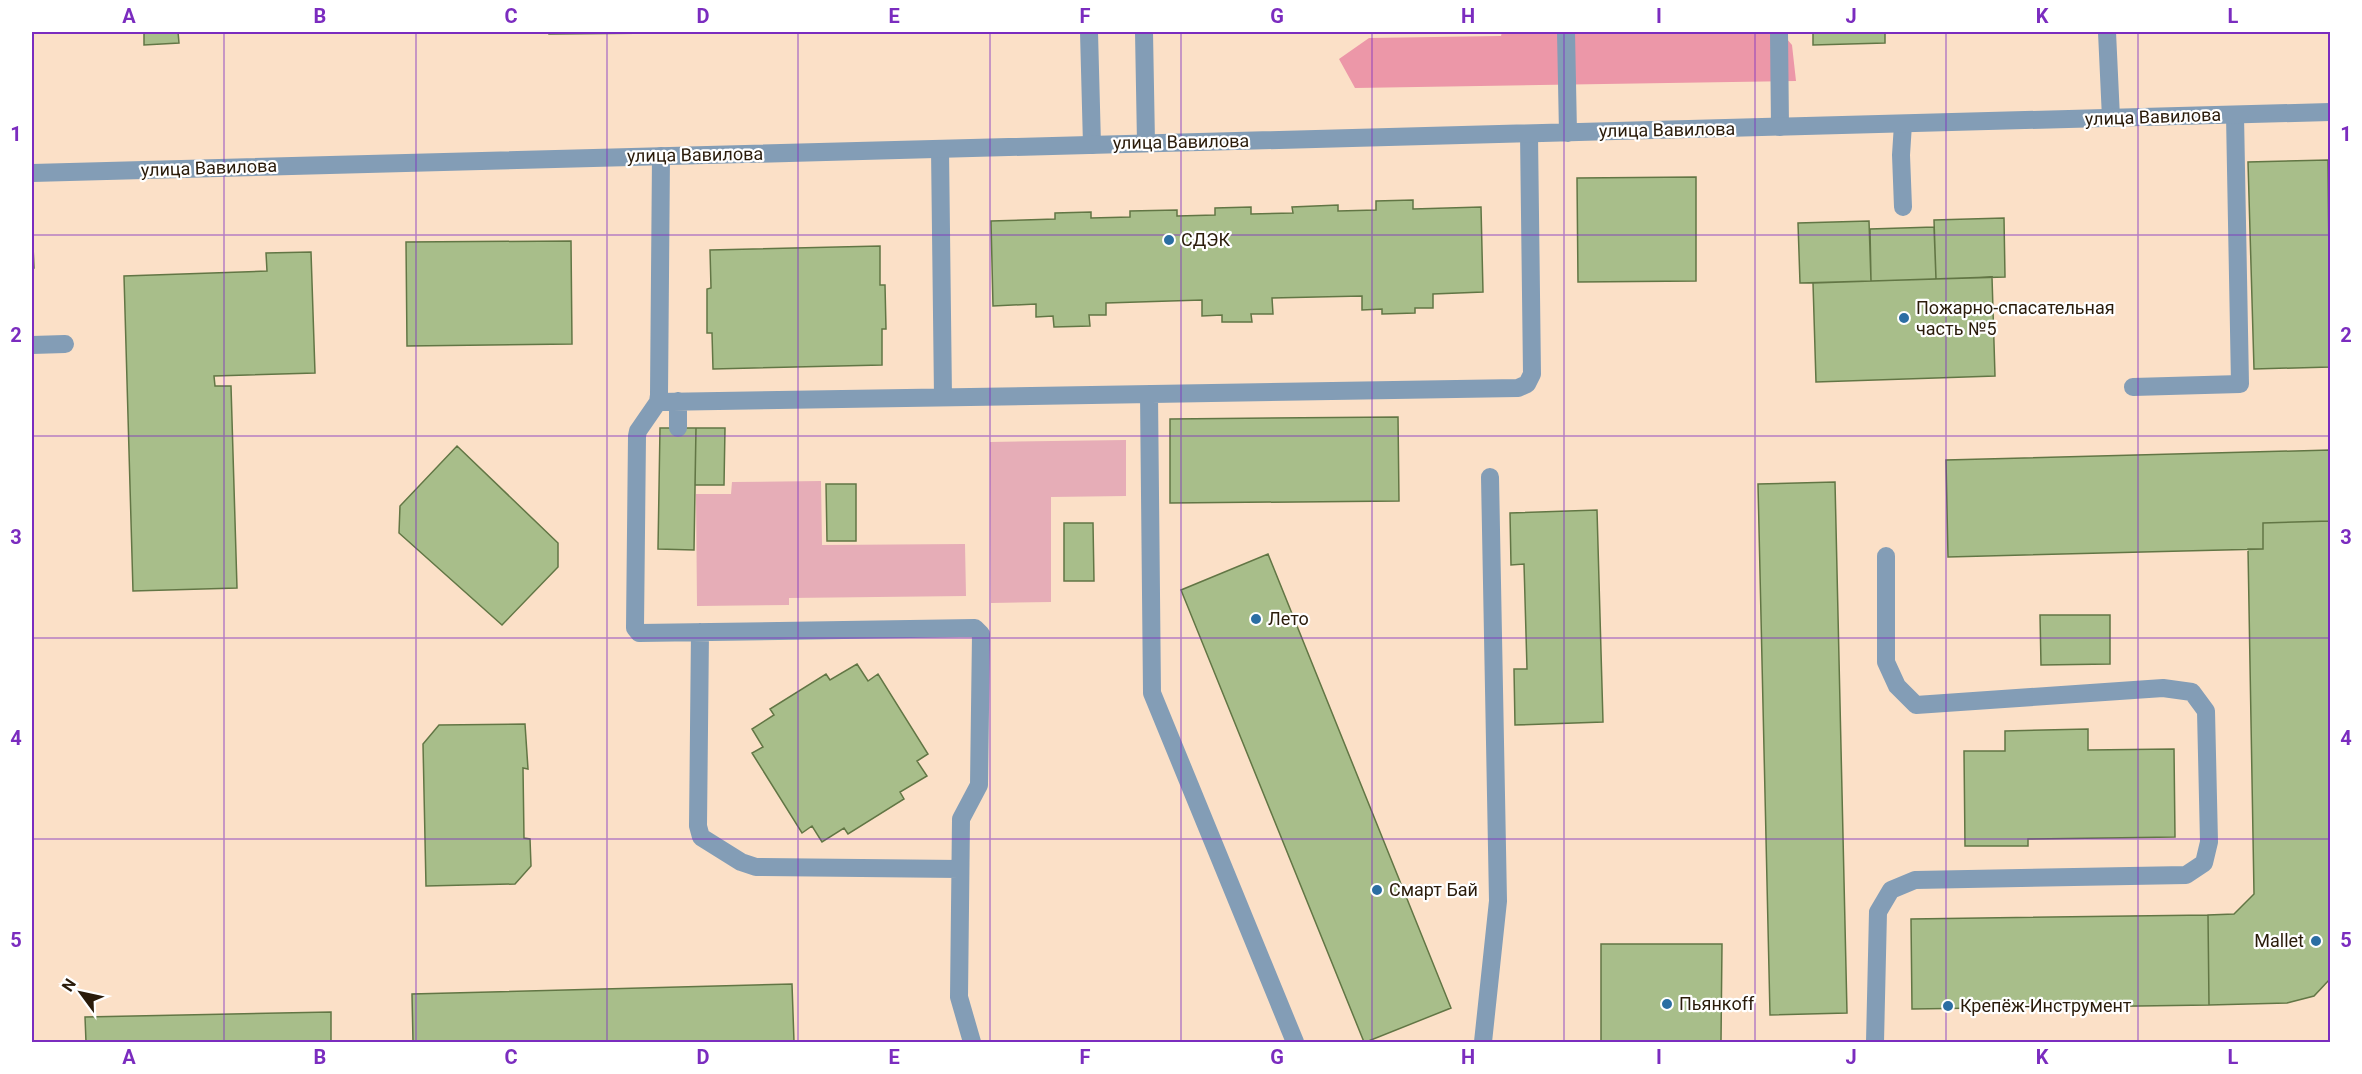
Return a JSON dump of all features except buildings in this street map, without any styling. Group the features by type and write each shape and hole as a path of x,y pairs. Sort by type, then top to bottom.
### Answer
{"street":[{"path":"1089,32 1092,145"},
{"path":"1144,32 1146,143"},
{"path":"1566,32 1568,133"},
{"path":"1779,32 1780,127"},
{"path":"2107,32 2111,118"},
{"name":"улица Вавилова","path":"32,173 2331,112"},
{"path":"2133,387 2240,384 2235,115"},
{"path":"1903,124 1901,155 1903,207"},
{"path":"658,402 1518,388 1527,384 1532,374 1529,134"},
{"path":"940,149 943,397"},
{"path":"661,156 658,402 637,436 635,628 639,633 975,628 979,630 981,634 980,778 979,785 961,817 960,868 959,997 972,1042"},
{"path":"32,345 65,344"},
{"path":"1149,394 1152,693 1295,1042"},
{"path":"678,401 678,428"},
{"path":"1484,1042 1498,901 1490,477"},
{"path":"1875,1042 1878,912 1891,890 1915,880 2186,875 2204,863 2210,842 2206,711 2192,692 2163,688 1916,705 1897,686 1886,662 1886,556"},
{"path":"700,632 698,826 701,837 741,862 756,867 960,868"}],"shaded area":[{"path":"1502,32 1781,32 1792,45 1796,81 1355,88 1339,59 1369,38 1501,36"},
{"path":"1126,440 1126,496 1051,497 1051,602 991,603 990,442"},
{"path":"821,481 822,545 965,544 966,596 789,598 789,605 697,606 696,494 731,494 732,482"}],"place":[{"name":"СДЭК","path":"1169,240"},
{"name":"Пожарно-спасательная часть №5","path":"1904,318"},
{"name":"Лето","path":"1256,619"},
{"name":"Смарт Бай","path":"1377,890"},
{"name":"Mallet","path":"2316,941"},
{"name":"Пьянкоff","path":"1667,1004"},
{"name":"Крепёж-Инструмент","path":"1948,1006"}]}
